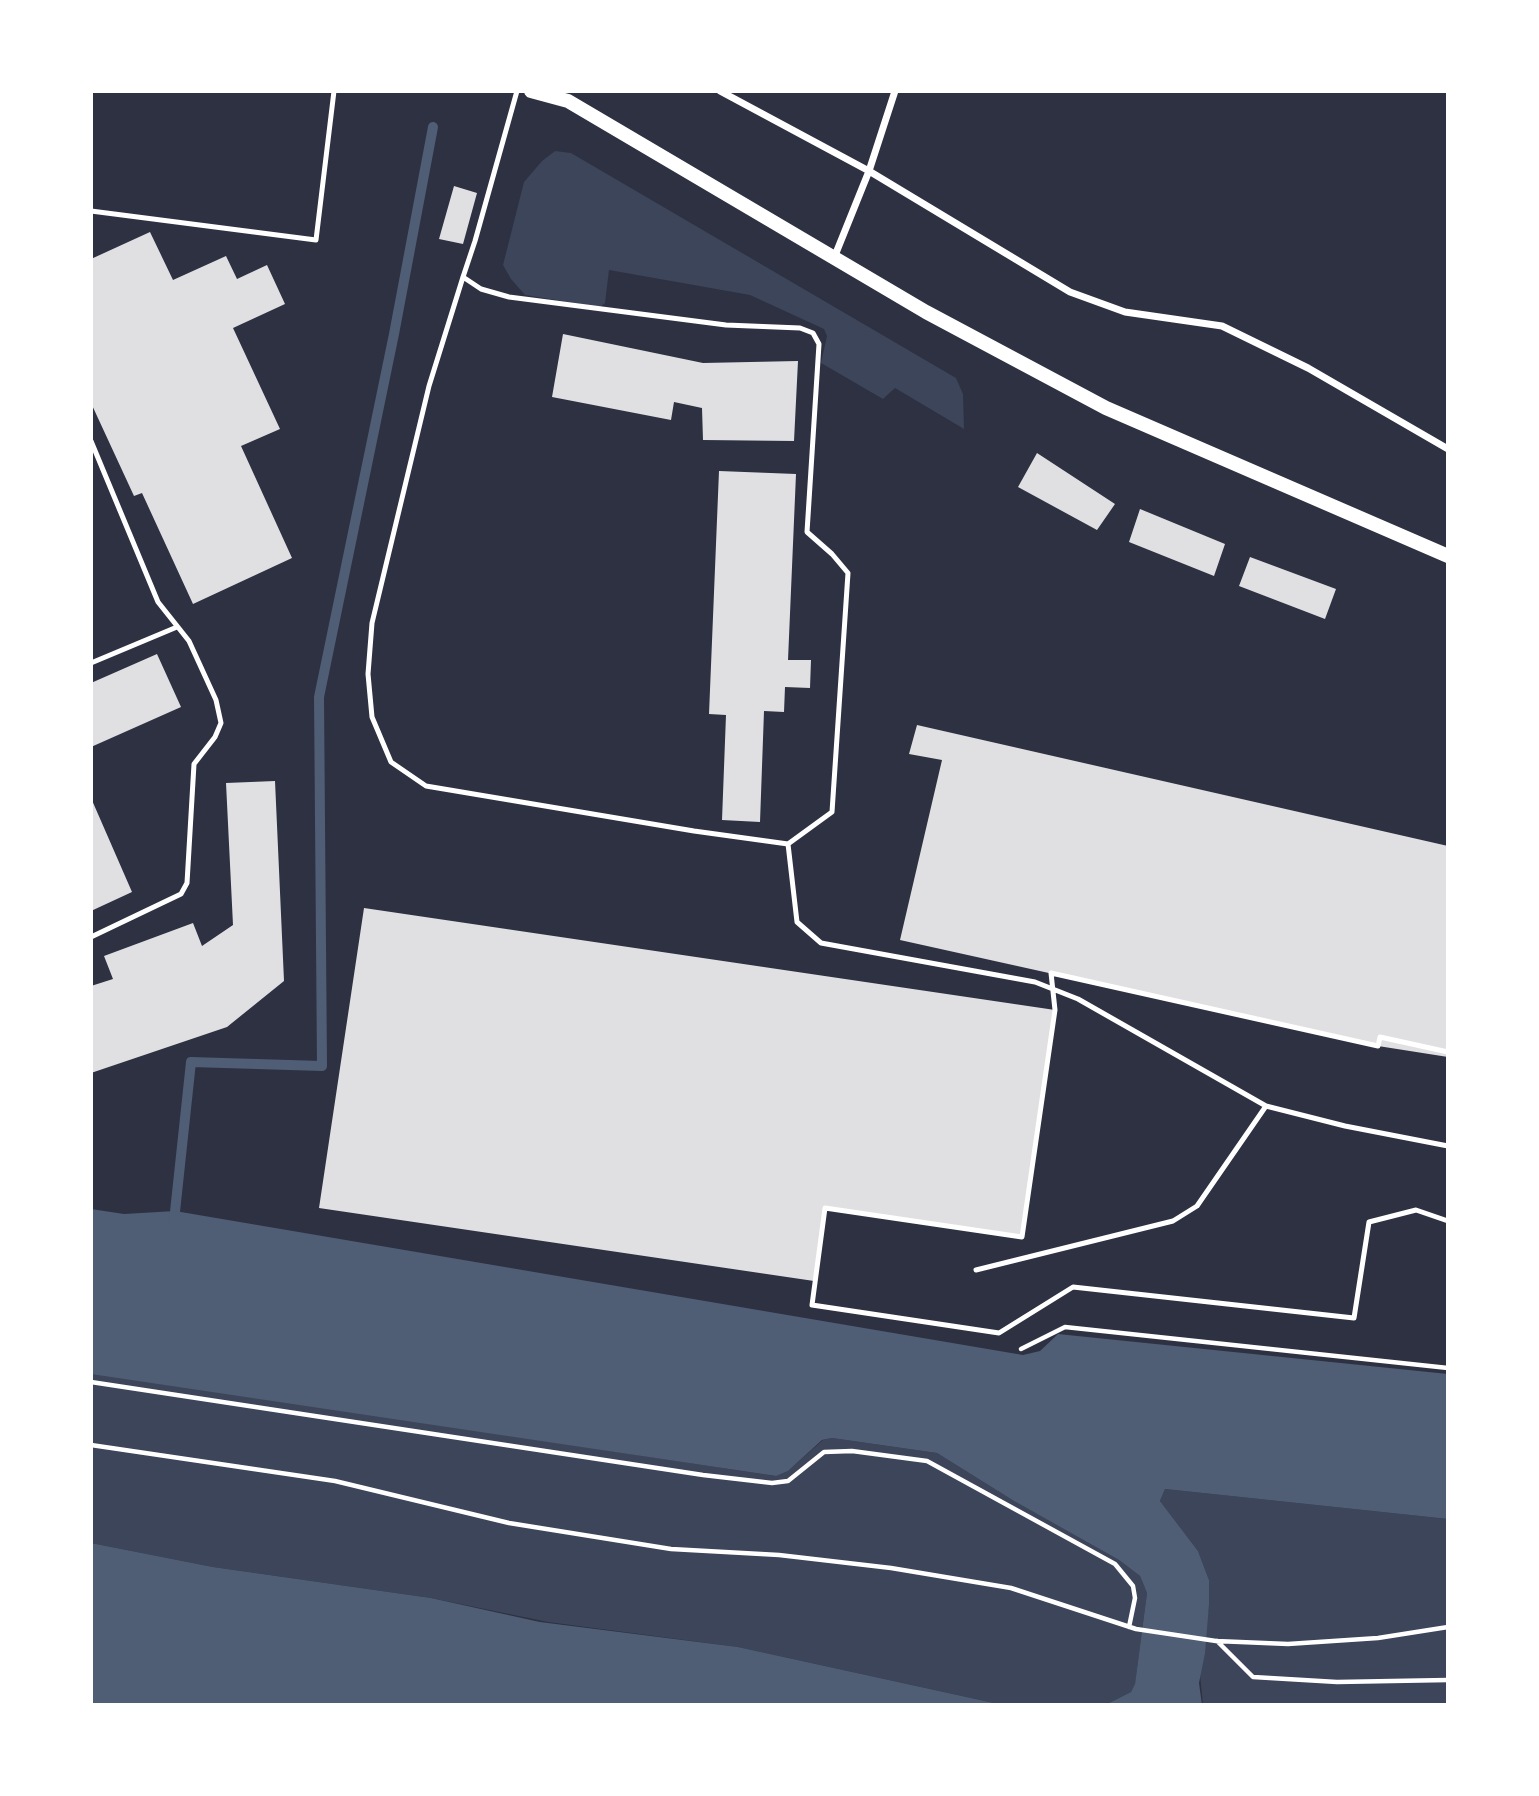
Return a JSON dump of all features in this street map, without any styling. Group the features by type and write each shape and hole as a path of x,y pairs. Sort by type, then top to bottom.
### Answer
{"main road":[{"path":"531,91 568,101 926,313 1106,408 1448,556"}],"street":[{"path":"720,91 869,171 1070,292 1125,312 1222,326 1308,368 1448,449"},
{"path":"833,258 869,171 895,91"}],"lane":[{"path":"91,211 316,240 334,91"},
{"path":"463,277 481,289 509,297 726,325 800,328 813,333 819,344 807,532 832,554 848,573 832,811 788,844 426,786 391,762 372,717 368,674 372,623 429,386 517,91"},
{"path":"91,441 158,602 189,641 216,700 221,723 215,737 194,764 187,883 181,894 91,937"},
{"path":"91,663 177,627"},
{"path":"788,844 797,922 821,943 1035,982 1078,999 1266,1106 1345,1126 1448,1146"},
{"path":"1448,1052 1380,1037 1378,1046 1051,973 1055,1010 1022,1237 825,1208 812,1305 999,1333 1073,1287 1354,1318 1369,1222 1416,1210 1448,1222"},
{"path":"976,1270 1173,1221 1196,1206 1266,1106"}],"path":[{"path":"1021,1349 1065,1327 1448,1368"},
{"path":"91,1382 690,1473 772,1483 788,1481 824,1452 852,1451 927,1461 1115,1564 1133,1586 1135,1598 1129,1627"},
{"path":"91,1445 335,1481 509,1523 671,1549 779,1555 866,1565 1011,1588 1136,1629 1216,1641 1288,1644 1377,1638 1448,1627"},
{"path":"1216,1641 1253,1677 1337,1682 1448,1680"}],"shaded area":[{"path":"555,151 571,153 956,378 963,394 964,429 895,388 883,399 821,363 827,336 824,329 750,295 609,270 605,303 600,307 525,295 503,265 524,182 542,161"},
{"path":"91,1209 124,1214 175,1211 1023,1355 1040,1351 1058,1334 1448,1374 1448,1519 1165,1489 1160,1501 1198,1551 1209,1580 1205,1653 1199,1683 1202,1705 1105,1705 1131,1692 1135,1684 1147,1593 1140,1576 1119,1560 1014,1501 937,1453 832,1438 822,1440 788,1471 776,1476 91,1374"},
{"path":"91,1372 775,1476 788,1471 823,1440 832,1438 937,1453 1014,1501 1119,1560 1140,1576 1147,1593 1135,1685 1131,1692 1105,1705 1003,1705 738,1647 548,1622 431,1598 213,1567 91,1543"},
{"path":"1165,1489 1448,1519 1448,1705 1203,1705 1200,1674 1209,1605 1209,1580 1198,1551 1160,1501"},
{"path":"91,1543 213,1567 431,1598 540,1622 738,1647 1003,1705 91,1705"}],"building":[{"path":"454,186 477,193 463,244 439,239"},
{"path":"150,232 173,280 226,256 237,279 267,265 285,304 233,328 280,429 241,446 292,558 193,604 142,493 134,496 91,403 91,259"},
{"path":"563,334 703,363 798,361 794,441 703,440 702,408 674,402 671,420 552,397"},
{"path":"1037,453 1115,504 1097,530 1018,487"},
{"path":"719,471 796,474 788,660 811,660 810,688 785,687 784,712 764,711 760,822 722,820 726,715 709,714"},
{"path":"1140,509 1225,544 1214,576 1129,542"},
{"path":"1250,557 1336,589 1325,619 1239,586"},
{"path":"157,654 181,707 91,747 91,683"},
{"path":"917,725 1448,846 1448,1057 1378,1046 900,940 942,760 909,754"},
{"path":"275,781 284,981 227,1027 91,1073 91,986 113,979 104,956 193,923 202,946 233,925 226,783"},
{"path":"91,798 132,892 91,911"},
{"path":"364,908 1055,1010 1022,1237 825,1208 814,1281 319,1208"}],"waterway":[{"path":"174,1221 191,1062 322,1066 319,697 394,334 433,127"}]}
